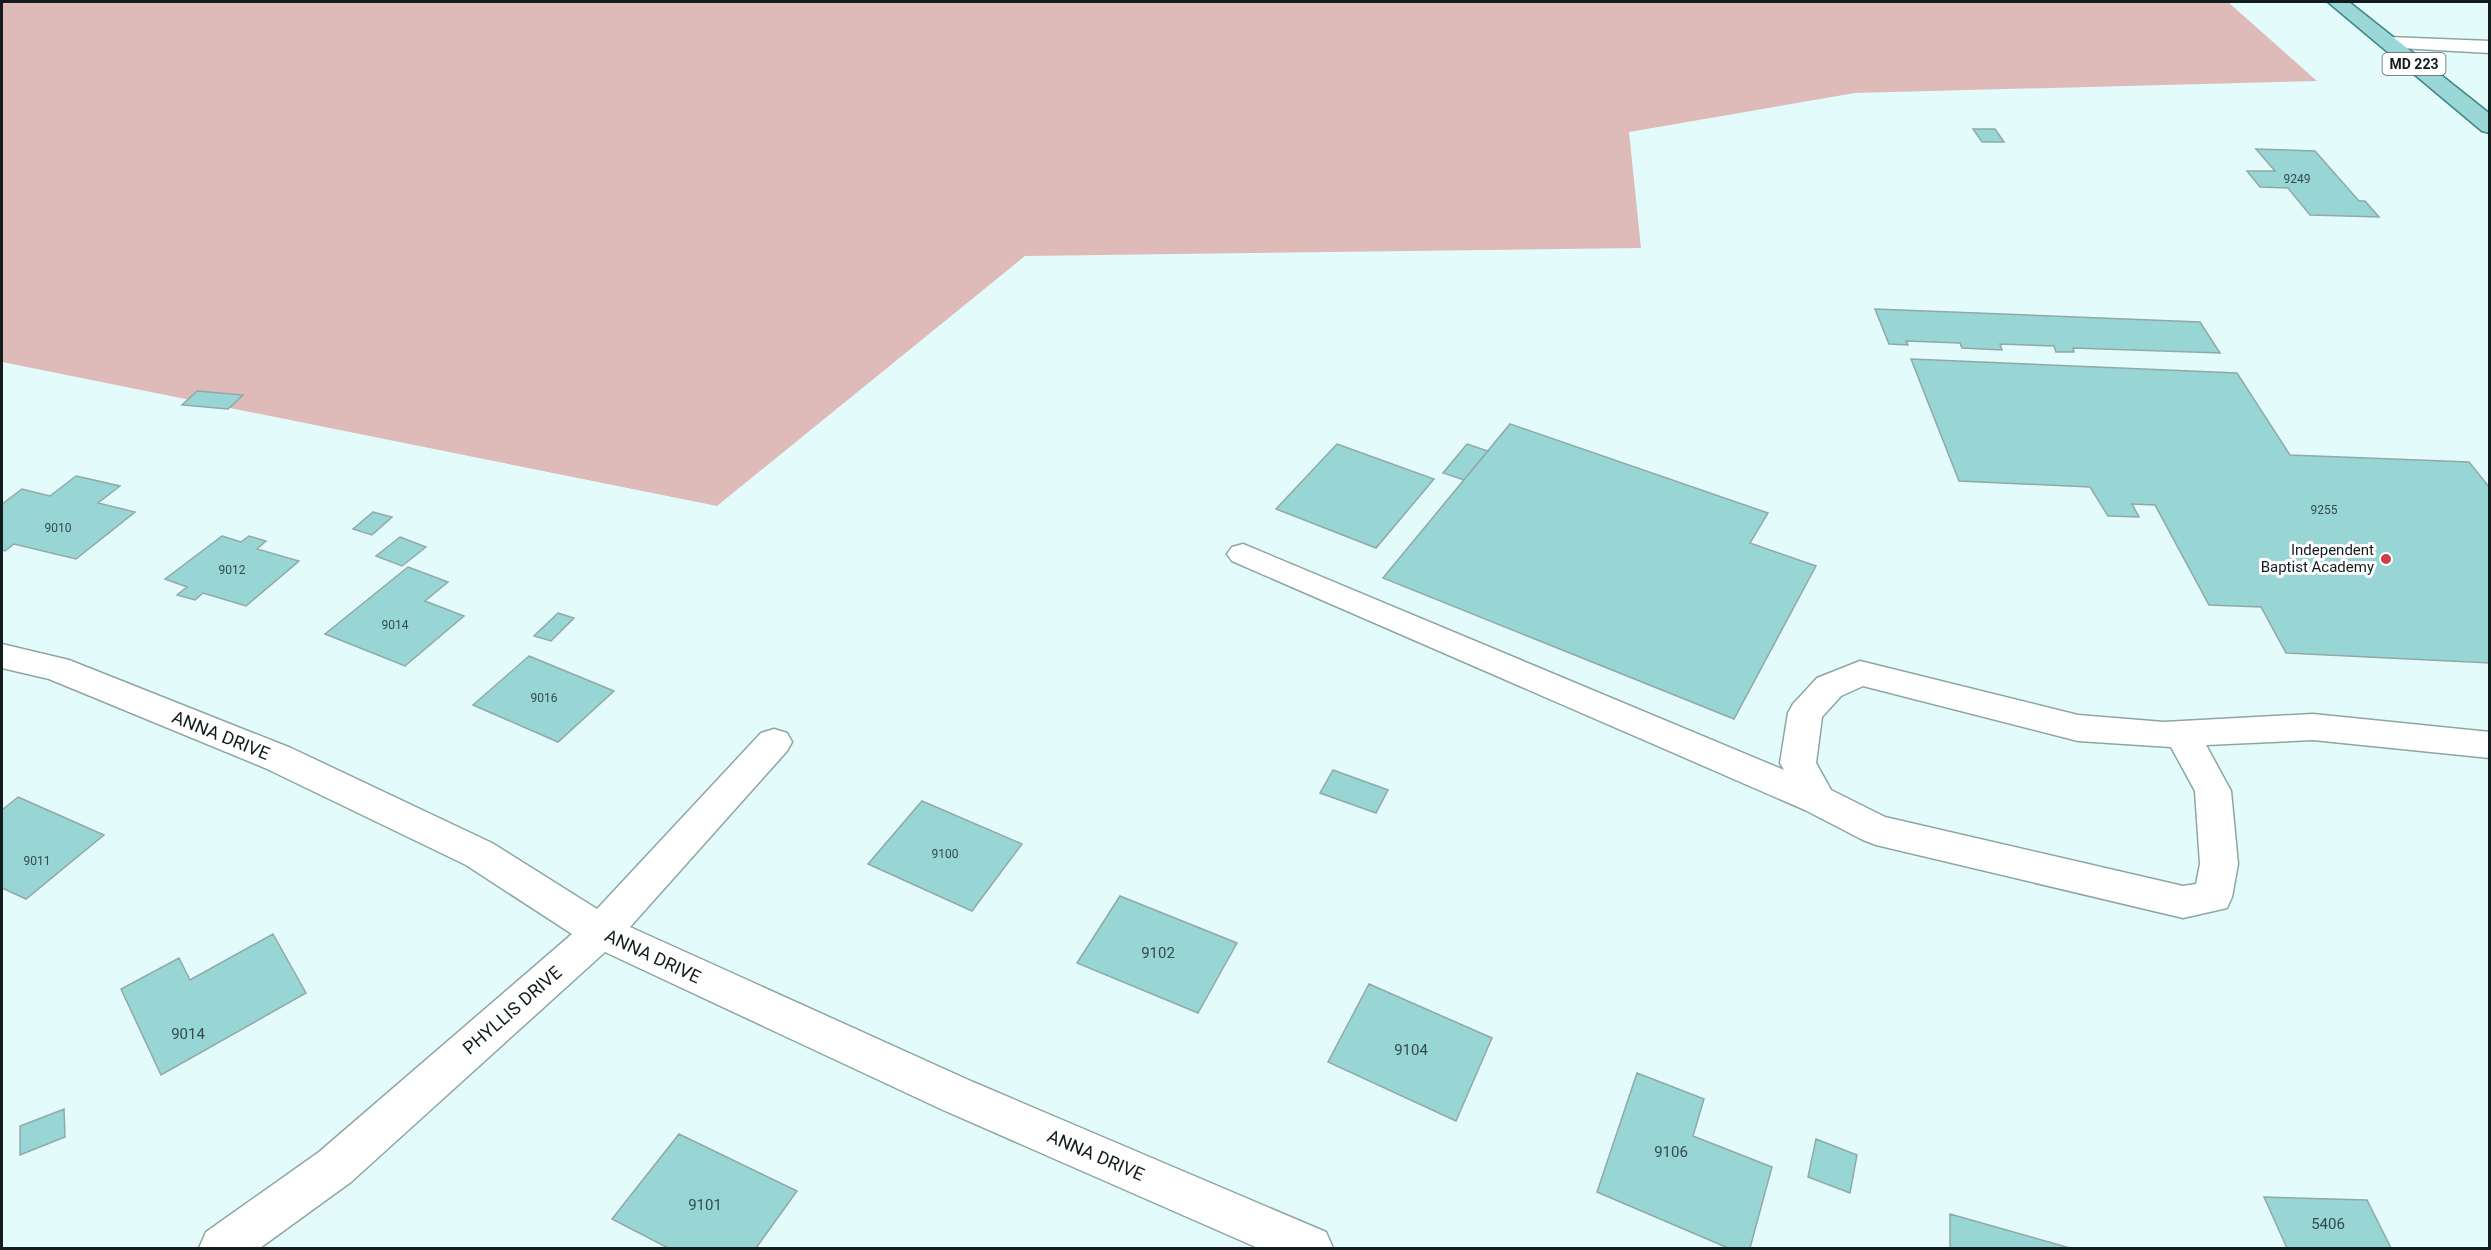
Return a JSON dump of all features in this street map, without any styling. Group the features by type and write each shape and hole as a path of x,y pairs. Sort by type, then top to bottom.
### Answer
{"main road":[{"name":"MD 223","path":"2338,2 2490,126"}],"street":[{"path":"2389,43 2490,47"},
{"path":"1243,554 1818,800 1876,830 2183,902 2213,897 2219,864 2213,791 2181,734"},
{"name":"ANNA DRIVE","path":"2,656 57,669 278,758 479,854 601,932 958,1096 1310,1248"},
{"path":"1818,800 1798,763 1805,713 1829,687 1860,673 2078,728 2164,735 2313,726 2490,745"},
{"name":"PHYLLIS DRIVE","path":"222,1248 335,1167 601,932 774,742"}],"shaded area":[{"path":"2,2 2228,2 2317,81 1855,93 1629,132 1641,248 1025,256 717,506 2,362"}],"building":[{"path":"1973,129 1995,129 2004,142 1982,142"},
{"path":"2256,149 2315,151 2359,201 2365,201 2379,217 2310,215 2288,188 2260,187 2247,171 2275,171"},
{"path":"1875,309 2200,322 2220,353 2073,348 2074,352 2056,352 2054,346 2000,344 2002,350 1962,348 1960,343 1906,341 1908,345 1889,344"},
{"path":"1911,359 2237,373 2290,455 2469,462 2490,488 2490,663 2286,653 2261,607 2209,605 2155,505 2132,504 2139,517 2108,516 2090,487 1959,481"},
{"path":"197,391 243,395 228,409 182,405"},
{"path":"1510,424 1768,513 1750,543 1816,566 1734,719 1383,578"},
{"path":"1337,444 1434,479 1376,548 1276,509"},
{"path":"1467,444 1488,451 1464,480 1443,473"},
{"path":"76,476 120,486 98,503 135,512 76,559 14,544 5,551 2,550 2,504 22,489 50,496"},
{"path":"373,512 392,517 372,535 353,529"},
{"path":"222,536 241,542 249,536 266,541 257,549 299,561 246,606 203,593 195,600 177,595 187,587 165,579"},
{"path":"400,537 426,547 402,566 376,556"},
{"path":"408,567 448,582 425,601 464,616 405,666 325,634"},
{"path":"558,613 574,618 551,641 534,636"},
{"path":"529,656 614,691 558,742 473,705"},
{"path":"1333,770 1388,790 1376,813 1320,793"},
{"path":"18,797 104,835 26,899 2,888 2,810"},
{"path":"922,801 1022,844 972,911 868,864"},
{"path":"1120,896 1237,943 1198,1013 1077,963"},
{"path":"273,934 306,993 161,1075 121,989 179,958 190,980"},
{"path":"1369,984 1492,1038 1456,1121 1328,1062"},
{"path":"1637,1073 1704,1099 1693,1136 1772,1167 1750,1248 1728,1248 1597,1192"},
{"path":"64,1109 65,1137 20,1155 20,1126"},
{"path":"679,1134 797,1191 756,1248 668,1248 612,1219"},
{"path":"1816,1139 1857,1155 1850,1193 1808,1177"},
{"path":"2264,1197 2367,1200 2391,1248 2287,1248"},
{"path":"1950,1214 2070,1248 1950,1248"}],"place":[{"name":"Independent Baptist Academy","path":"2386,559"}]}
